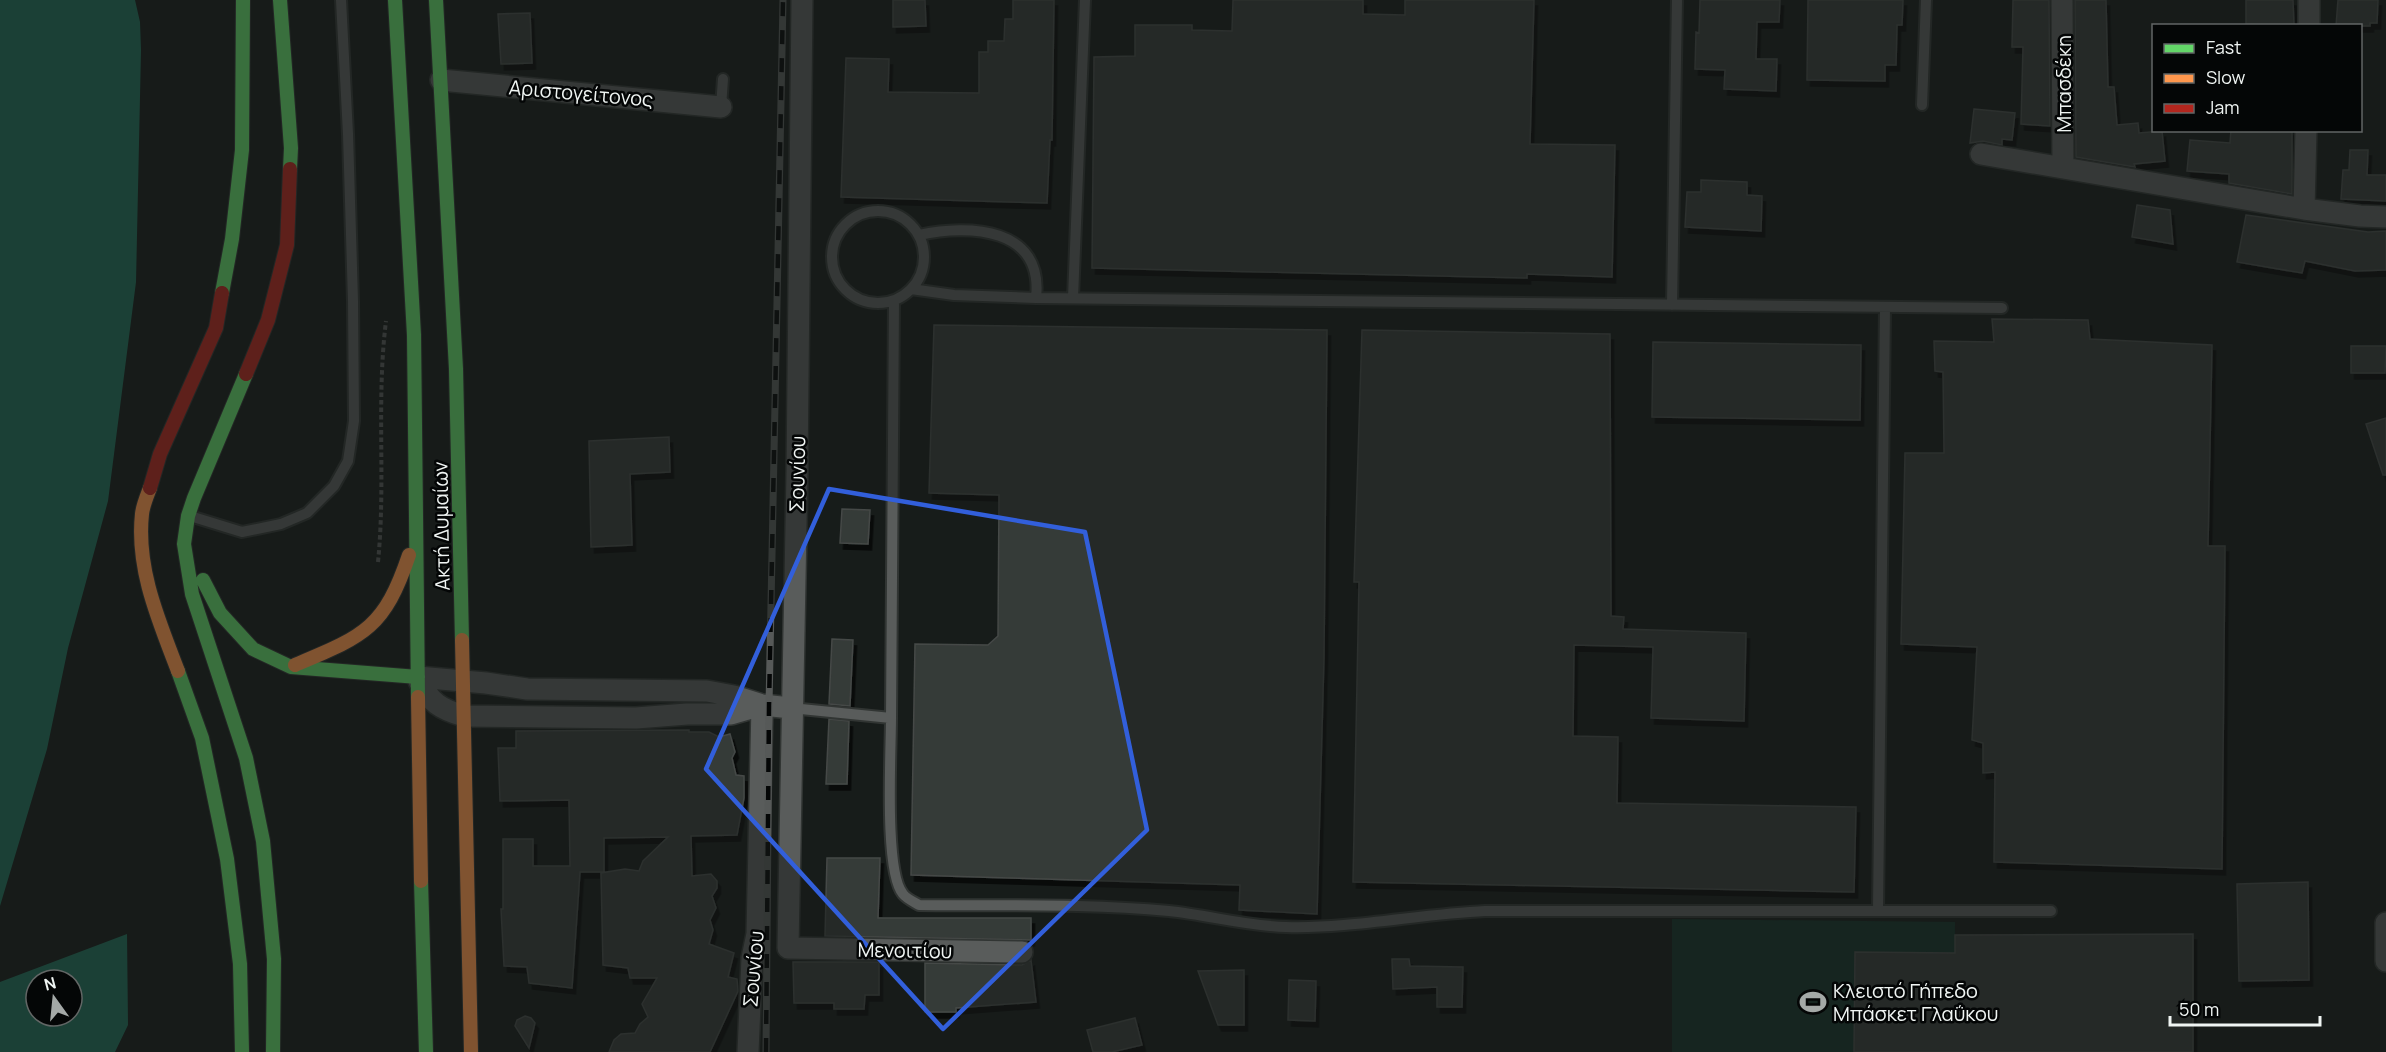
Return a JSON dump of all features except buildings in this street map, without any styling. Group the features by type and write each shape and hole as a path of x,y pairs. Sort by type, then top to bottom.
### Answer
{"main road":[{"path":"242,1052 240,964 227,859 202,738 150,595 142,555 142,513 160,454 216,328 232,239 242,150 243,0"},
{"path":"273,1052 274,959 263,842 246,758 192,594 184,544 188,516 268,320 286,245 291,148 280,0"},
{"name":"Ακτή Δυμαίων","path":"395,0 414,335 415,540 426,1052"},
{"name":"Ακτή Δυμαίων","path":"436,0 456,369 471,1052"},
{"path":"291,667 352,640 380,619 392,599 415,540"},
{"path":"184,544 220,613 253,649 291,667 418,677"}],"street":[{"name":"Σουνίου","path":"788,948 797,473 802,0"},
{"name":"Μπασδέκη","path":"2062,0 2063,168"},
{"path":"2309,0 2309,24"},
{"name":"Αριστογείτονος","path":"441,80 721,107"},
{"path":"2304,209 2306,132"},
{"path":"1981,154 2304,209 2386,217"},
{"path":"418,677 428,698 444,710 464,716 636,718 687,714 731,714 762,705"},
{"path":"418,677 527,689 707,691 734,696 762,705 791,708"},
{"path":"636,691 636,718"},
{"name":"Σουνίου","path":"748,1052 752,958 757,934 762,705"},
{"path":"2386,923 2386,961"},
{"name":"Μενοιτίου","path":"788,948 1022,952"}],"lane":[{"path":"188,516 242,532 281,524 307,513 334,486 348,461 354,421 353,301 341,0"},
{"path":"1073,298 1085,0"},
{"path":"1672,306 1677,0"},
{"path":"1922,105 1926,0"},
{"path":"721,107 723,78"},
{"path":"875,211 896,215 905,220 919,236 923,246 923,269 911,289 894,301 884,303 863,301 845,290 838,282 832,262 835,241 840,231 855,217 875,211"},
{"path":"919,236 945,231 974,231 994,234 1011,240 1025,254 1036,272 1036,298"},
{"path":"911,289 954,295 1036,298 2002,309"},
{"path":"894,301 891,846 896,874 903,894 919,905 1130,909 1286,927 1340,925 1439,913 1485,911 2051,911"},
{"path":"1878,910 1885,308"},
{"path":"791,708 891,718"}],"path":[{"path":"377,564 381,500 380,376 386,313"}],"highlighted area":[{"path":"829,489 1085,532 1147,830 943,1029 706,769"}],"shaded area":[{"path":"0,0 135,0 140,22 141,50 136,282 108,501 68,648 47,749 0,906"},
{"name":"Κλειστό Γήπεδο Μπάσκετ Γλαΰκου","path":"1672,919 1955,922 1954,1052 1672,1052"},
{"path":"127,934 128,1025 115,1052 0,1052 0,982 24,973 24,1028 84,1028 84,968 37,968"}],"railway":[{"path":"766,1052 769,706 783,0"}],"traffic: fast":[{"path":"222,293 232,239 242,150 243,0"},
{"path":"280,0 291,148 290,169"},
{"path":"395,0 414,335 418,697"},
{"path":"436,0 456,369 462,640"},
{"path":"246,374 194,498 188,516 184,544 192,594 246,758 263,841 274,959 273,1052"},
{"path":"203,580 220,613 253,649 291,667 418,677"},
{"path":"178,671 202,738 227,859 240,964 242,1052"},
{"path":"421,881 426,1052"}],"traffic: slow":[{"path":"150,488 142,514 142,555 151,594 178,671"},
{"path":"295,665 338,646 368,627 380,615 390,599 409,555"},
{"path":"462,640 471,1052"},
{"path":"418,697 421,881"}],"traffic: jam":[{"path":"246,374 268,320 287,245 290,169"},
{"path":"150,488 160,454 216,328 222,293"}],"place":[{"name":"Κλειστό Γήπεδο Μπάσκετ Γλαΰκου","path":"1813,1002"}]}
